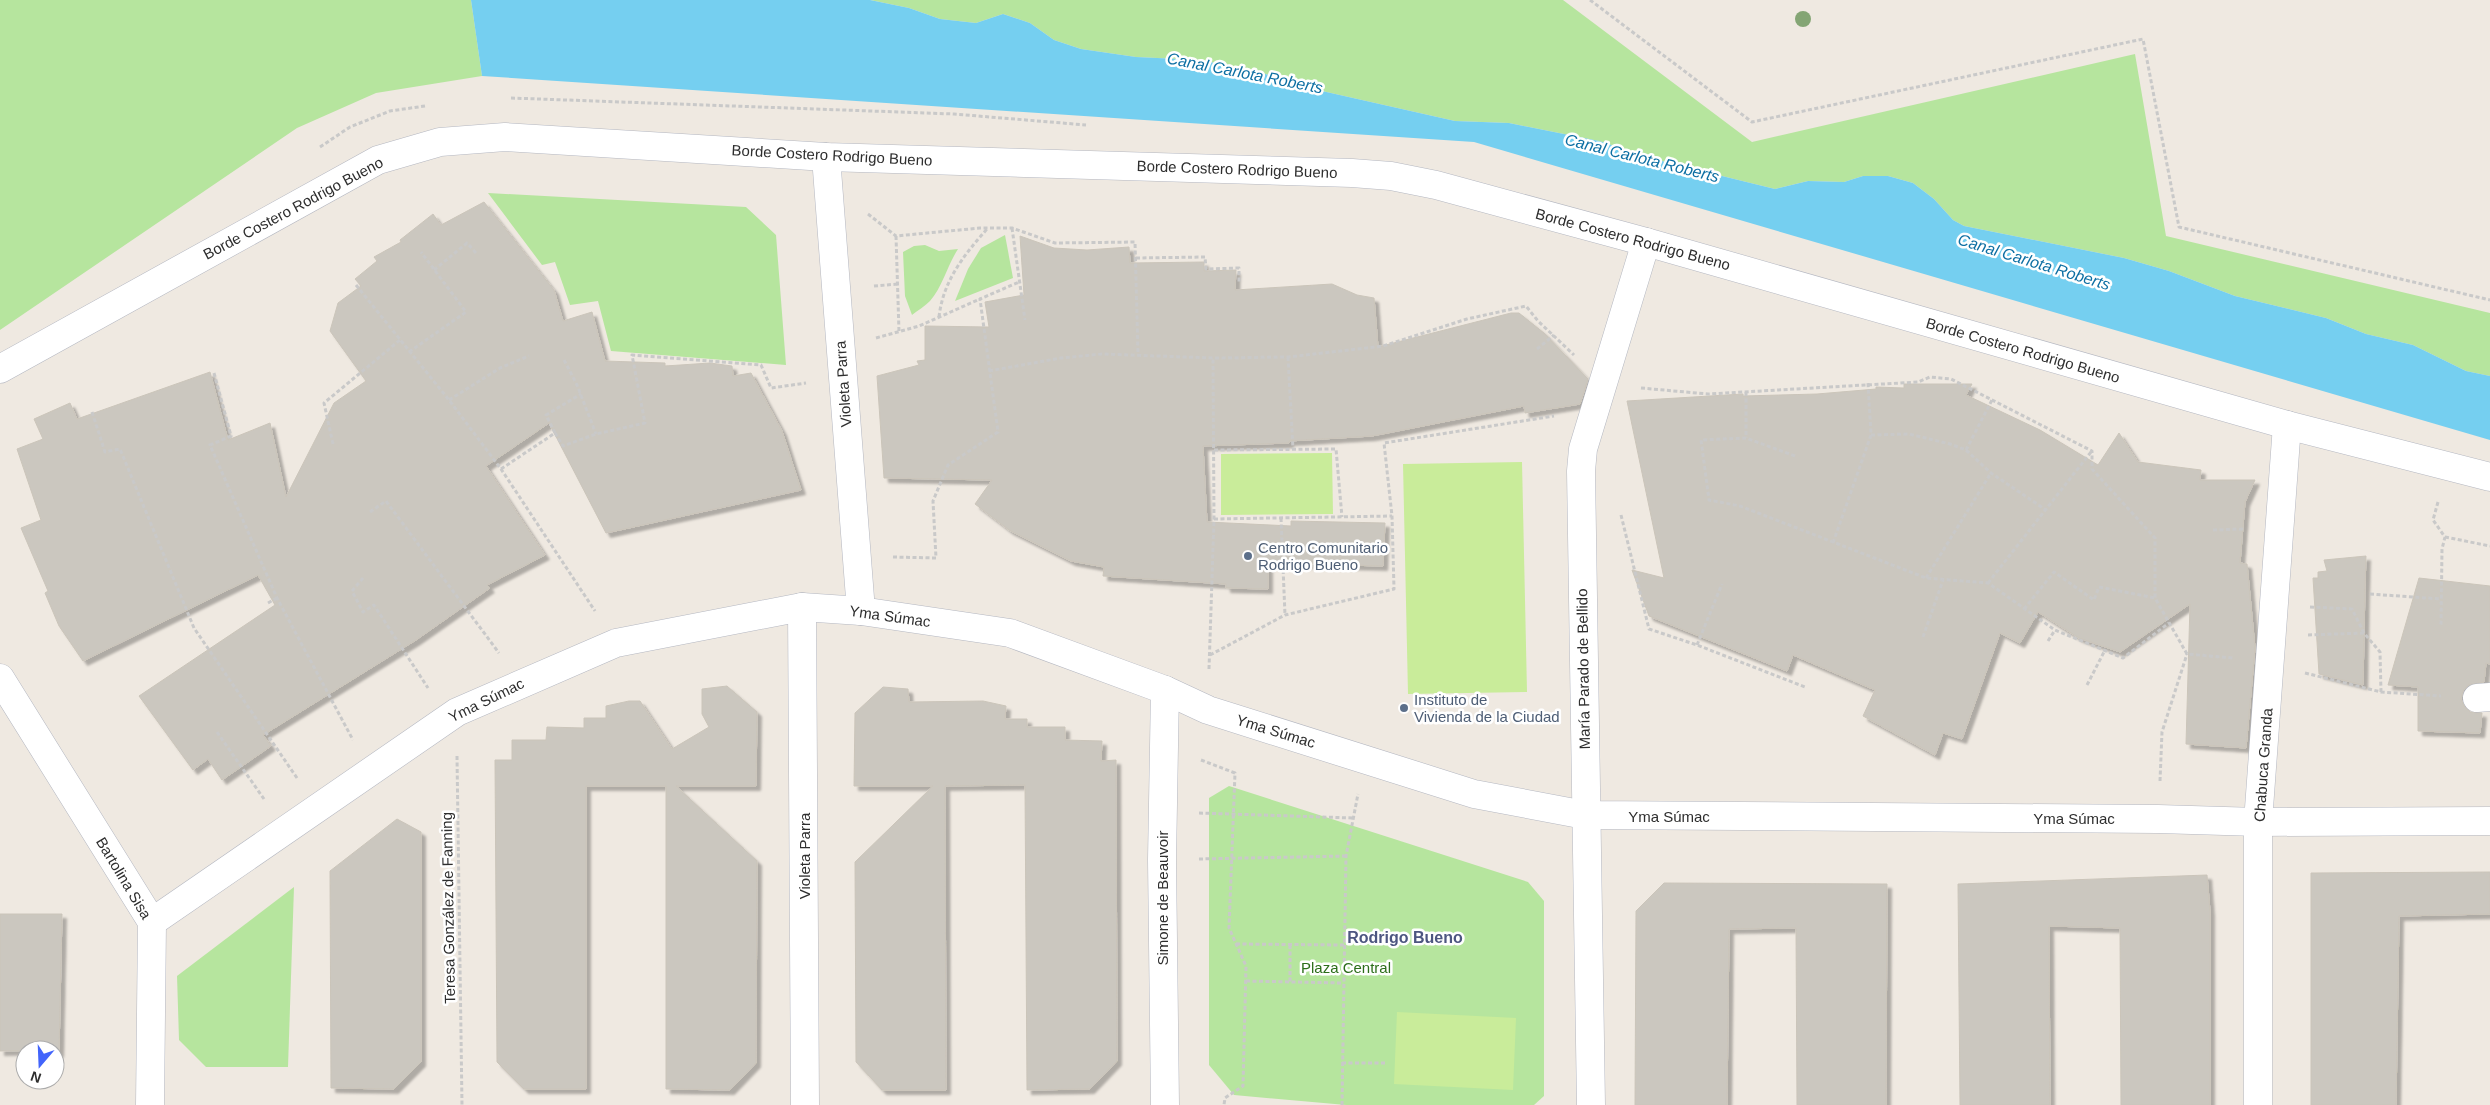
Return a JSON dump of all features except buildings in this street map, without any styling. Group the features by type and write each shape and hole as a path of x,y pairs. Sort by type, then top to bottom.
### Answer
{"street":[{"name":"Borde Costero Rodrigo Bueno","path":"0,369 378,160 440,142 505,137 827,169 1352,172 1392,176 1436,185 1646,242 2287,425 2490,477"},
{"name":"Violeta Parra","path":"827,169 855,556 861,611"},
{"name":"María Parado de Bellido","path":"1591,1105 1580,471 1583,448 1646,242"},
{"name":"Chabuca Granda","path":"2258,1105 2258,822 2287,425"},
{"name":"Violeta Parra","path":"802,607 805,1105"},
{"name":"Yma Súmac","path":"152,922 452,715 521,682 616,643 802,607 861,611 1010,634 1165,690 1208,710 1474,794 1585,815 2158,819 2258,822 2490,821"},
{"name":"Bartolina Sisa","path":"0,678 152,922 150,1105"},
{"name":"Simone de Beauvoir","path":"1165,690 1162,812 1165,1105"}],"path":[{"path":"1590,0 1752,122 2143,38 2179,227 2490,300"},
{"path":"503,99 521,98 954,114 1093,126"},
{"path":"319,148 350,127 390,111 429,105"},
{"path":"827,169 896,236 899,332"},
{"path":"896,236 987,228 1012,228 1055,243 1135,242 1138,354"},
{"path":"939,317 946,286 964,255 987,228"},
{"path":"1012,228 1025,320"},
{"path":"434,270 467,244 476,253"},
{"path":"409,352 466,312 421,252"},
{"path":"1136,258 1205,257 1206,270 1239,268 1239,284"},
{"path":"855,556 936,558 934,501 948,465 998,432 980,299 1019,282"},
{"path":"356,285 449,400 501,469 616,643"},
{"path":"989,371 1061,358 1102,354 1213,358 1288,357 1383,346 1467,319 1526,306 1538,322 1554,335 1603,384 1708,394 1802,390 1868,383 1918,382 1930,377 1951,379 2092,451"},
{"path":"1537,349 1554,335"},
{"path":"333,444 324,403 400,340"},
{"path":"581,394 546,415 563,446 596,434 645,423 632,355 761,365 771,388"},
{"path":"449,400 500,368 529,356"},
{"path":"1288,357 1293,449"},
{"path":"1208,710 1214,519 1213,358"},
{"path":"564,360 581,394 596,434"},
{"path":"214,373 232,436 210,444 277,598 370,771"},
{"path":"1832,544 1871,435 1868,383"},
{"path":"1746,392 1746,438"},
{"path":"1966,450 1992,400"},
{"path":"1210,655 1285,615 1394,589 1392,516 1384,443 1595,410"},
{"path":"92,412 105,452 120,449 194,628 318,807"},
{"path":"501,469 555,433"},
{"path":"1871,435 1909,434 1966,450 1991,473 2046,510"},
{"path":"1795,456 1746,438 1701,440 1709,500 1740,506 1832,544 1926,578 1988,583 2054,630 2104,652 2123,658 2169,623"},
{"path":"1214,450 1336,449 1342,517"},
{"path":"1988,583 2092,451"},
{"path":"2092,451 2092,469 2155,538 2155,598 2187,654 2162,732 2158,819"},
{"path":"1926,578 1991,473"},
{"path":"2439,498 2434,520 2445,537 2490,546"},
{"path":"370,512 386,501 521,682"},
{"path":"1619,507 1649,629 1805,687"},
{"path":"1214,519 1392,516"},
{"path":"1280,518 1285,615"},
{"path":"2213,530 2247,529"},
{"path":"2441,627 2442,549 2445,537"},
{"path":"2024,609 2054,572 2094,600 2099,587 2155,598"},
{"path":"363,578 352,591 363,612 374,605 452,715"},
{"path":"1923,637 1943,580"},
{"path":"1696,645 1722,584"},
{"path":"2370,594 2441,599"},
{"path":"268,602 277,598"},
{"path":"2275,606 2352,610 2364,633 2380,652 2381,692"},
{"path":"2048,641 2054,630"},
{"path":"2308,635 2364,633"},
{"path":"2087,685 2104,652"},
{"path":"2187,654 2270,663 2381,692 2483,697"},
{"name":"Teresa González de Fanning","path":"452,715 462,1105"},
{"path":"218,732 285,830"},
{"path":"1164,747 1235,773 1229,928 1246,966 1243,1086 1225,1098 1224,1105"},
{"path":"1342,1105 1346,856 1365,759"},
{"path":"1162,812 1353,818"},
{"path":"1162,860 1346,856"},
{"path":"1236,944 1344,945"},
{"path":"1290,945 1290,982"},
{"path":"1246,981 1344,983"},
{"path":"1342,1063 1385,1063"}],"green space":[{"path":"0,0 471,0 482,76 376,93 297,128 0,330"},
{"path":"870,0 1563,0 1752,142 2135,54 2166,236 2490,313 2490,376 2466,371 2413,345 2366,334 2326,318 2235,296 2169,271 2124,258 1964,226 1953,220 1934,199 1913,183 1888,176 1863,176 1844,182 1808,181 1775,189 1665,162 1599,141 1509,123 1455,121 1322,91 1255,71 1200,60 1136,57 1081,49 1054,40 1030,23 1003,14 976,23 940,19 909,8"},
{"path":"488,193 746,207 776,235 786,365 611,351 598,301 570,305 555,262 542,265"},
{"path":"1005,235 1013,278 955,301 968,269 981,248"},
{"path":"925,245 939,251 958,249 934,295 928,303 912,315 905,296 903,252 914,246"},
{"path":"1332,453 1333,514 1221,515 1221,454"},
{"path":"1522,462 1527,692 1408,694 1403,464"},
{"name":"Plaza Central","path":"1229,786 1528,882 1544,901 1544,1096 1534,1105 1346,1105 1234,1095 1209,1065 1209,798"},
{"path":"294,887 288,1067 206,1067 179,1040 177,976"},
{"path":"1397,1012 1516,1018 1513,1090 1394,1084"}],"water":[{"name":"Canal Carlota Roberts","path":"471,0 870,0 909,8 940,19 976,23 1003,14 1030,23 1054,40 1081,49 1136,57 1200,60 1255,71 1322,91 1455,121 1509,123 1599,141 1665,162 1775,189 1808,181 1844,182 1863,176 1888,176 1913,183 1934,199 1953,220 1964,226 2124,258 2169,271 2235,296 2326,318 2366,334 2413,345 2466,371 2490,376 2490,440 1474,142 482,76"}],"place":[{"name":"Centro Comunitario Rodrigo Bueno","path":"1248,556"},
{"name":"Instituto de Vivienda de la Ciudad","path":"1404,708"}],"district":[{"name":"Rodrigo Bueno","path":"1405,937"}]}
